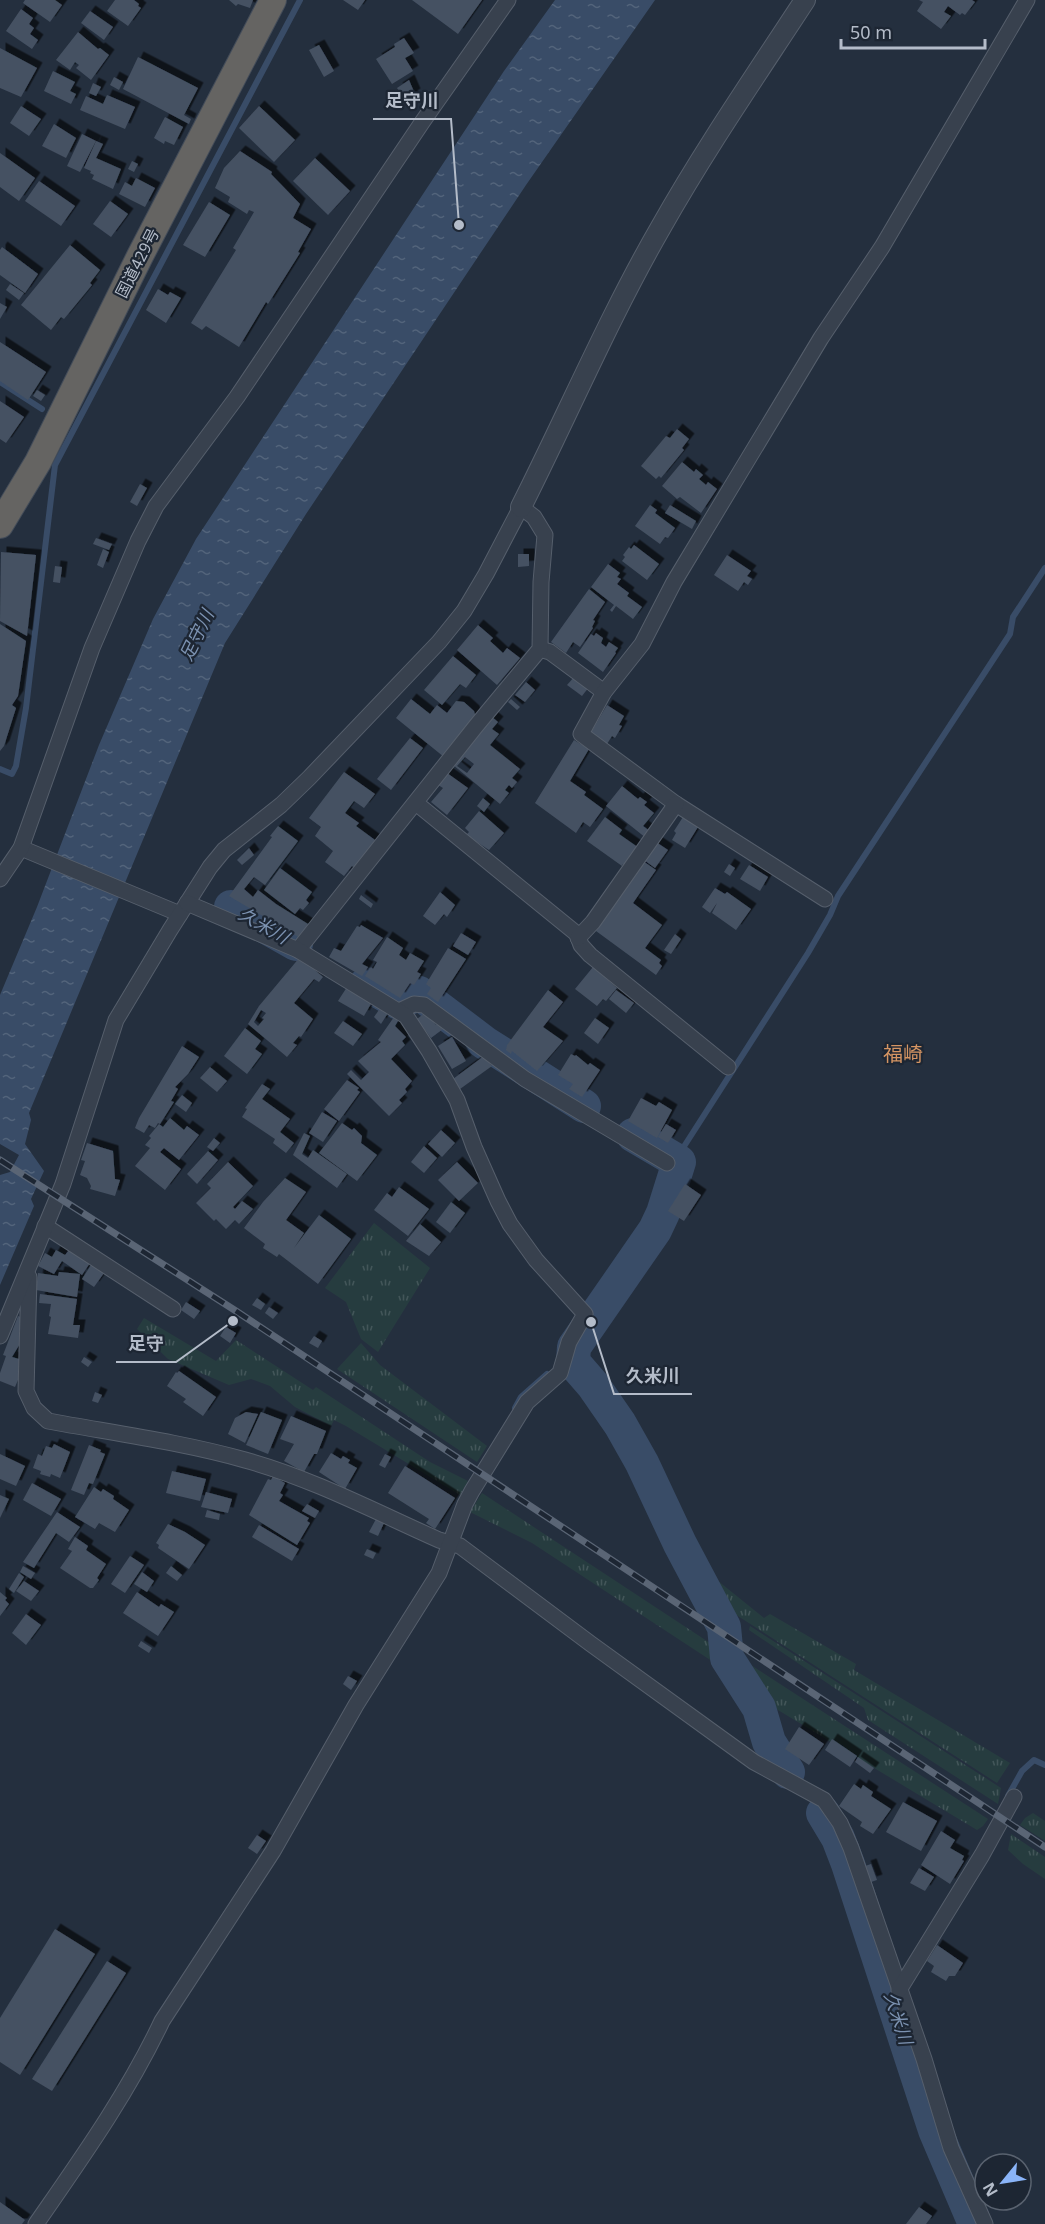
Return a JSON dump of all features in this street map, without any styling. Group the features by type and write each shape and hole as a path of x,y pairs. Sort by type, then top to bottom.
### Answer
{"highway":[{"name":"国道429号","path":"0,525 38,462 140,256 273,0"}],"street":[{"path":"0,879 24,850 92,648 138,541 156,506 237,397 508,0"},
{"path":"0,1336 63,1184 116,1020 210,867 224,850 309,778 439,642 464,611 481,584 521,507 629,286 661,226 805,0"},
{"path":"825,899 676,804 581,734 604,692 642,644 674,582 821,338 882,247 1027,0"},
{"path":"298,951 540,649 541,582 545,535 534,517 521,507"},
{"path":"540,649 550,652 604,692"},
{"path":"416,803 577,934 590,955 728,1067"},
{"path":"578,938 593,922 676,804"},
{"path":"24,850 162,906 184,908 298,951 406,1016 458,1100 474,1147 510,1224 536,1260 585,1314 569,1342 560,1373 527,1402 465,1504 439,1573 356,1705 273,1851 162,2021 150,2047 92,2144 36,2224"},
{"path":"399,1011 414,1004 424,1005 525,1079 667,1163"},
{"path":"45,1226 172,1310"},
{"path":"29,1268 26,1391 34,1408 48,1421 178,1444 246,1460 284,1472 439,1540 460,1546 754,1762 824,1800 840,1823 851,1848 951,2148 985,2224"},
{"path":"899,1990 982,1856 1014,1797"}],"green space":[{"path":"374,1223 430,1268 378,1352 361,1339 346,1302 325,1288"},
{"path":"144,1318 216,1361 236,1340 313,1390 316,1387 430,1462 468,1481 460,1495 346,1426 334,1420 331,1426 295,1407 270,1386 251,1379 229,1385 168,1359 137,1329"},
{"path":"361,1343 380,1365 487,1446 477,1462 337,1369"},
{"path":"482,1493 716,1647 724,1669 532,1543 470,1512"},
{"path":"707,1572 764,1618 770,1614 856,1664 854,1670 1010,1763 997,1783 727,1609"},
{"path":"750,1626 1001,1788 998,1804 868,1720 864,1708 749,1630"},
{"path":"737,1656 988,1819 977,1830 768,1704 749,1675 740,1668"},
{"path":"1033,1813 1045,1821 1045,1841 1020,1825"},
{"path":"1011,1834 1045,1857 1045,1879 1008,1850"}],"water":[{"path":"555,0 655,0 526,185 306,514 225,643 29,1113 31,1120 25,1144 44,1171 31,1199 34,1206 0,1285 0,1175 10,1172 19,1155 0,1144 0,995 37,907 99,745 153,619 196,539 504,71"}],"building":[{"path":"25,0 55,0 62,5 50,22 23,3"},
{"path":"115,0 134,0 141,8 128,26 107,11"},
{"path":"229,0 253,0 250,8 238,4 236,6"},
{"path":"343,0 365,0 358,10"},
{"path":"412,0 482,0 458,34"},
{"path":"919,0 972,0 975,2 965,15 962,13 960,15 948,6 944,12 951,16 941,29 917,11 923,2"},
{"path":"21,9 33,18 29,24 34,28 30,34 38,40 32,49 6,31"},
{"path":"90,11 113,27 104,40 81,23"},
{"path":"78,32 109,55 91,80 76,68 79,65 75,62 70,70 56,60"},
{"path":"404,38 414,53 405,58 413,71 392,84 376,59 395,47 394,44"},
{"path":"319,45 334,71 324,77 309,50"},
{"path":"0,48 37,68 21,97 0,88"},
{"path":"138,57 198,88 184,115 191,119 189,124 123,89"},
{"path":"53,71 75,82 70,91 76,94 71,104 44,91"},
{"path":"114,77 123,82 119,90 110,85"},
{"path":"409,80 415,94 412,96 417,105 411,109 397,88"},
{"path":"93,83 101,87 96,96 89,93"},
{"path":"107,95 135,107 125,129 80,110 86,96 103,104"},
{"path":"21,106 41,119 29,136 10,123"},
{"path":"259,106 295,140 274,162 239,128"},
{"path":"165,117 183,127 174,145 165,141 164,144 154,138"},
{"path":"54,124 76,138 66,158 42,146"},
{"path":"82,134 96,141 80,172 67,166"},
{"path":"96,141 103,144 96,158 121,169 113,189 92,179 94,175 84,168"},
{"path":"240,151 272,172 271,174 300,204 293,218 311,229 298,252 300,253 268,304 266,302 239,347 206,326 202,330 191,323 236,250 233,248 254,212 249,210 247,214 228,202 230,197 215,188 224,168"},
{"path":"0,153 35,178 19,201 0,187"},
{"path":"315,158 350,191 328,215 293,181"},
{"path":"132,161 138,164 134,172 128,169"},
{"path":"136,178 155,188 145,207 119,194 125,182 132,186"},
{"path":"39,181 75,206 61,226 25,201"},
{"path":"110,201 128,214 111,237 93,224"},
{"path":"209,202 230,215 205,257 183,245"},
{"path":"70,245 100,270 90,283 92,285 64,319 61,317 51,330 21,305"},
{"path":"2,247 38,274 25,293 0,275"},
{"path":"10,284 24,293 19,300 6,290"},
{"path":"158,289 168,295 170,292 181,298 166,323 146,310"},
{"path":"0,303 7,307 0,319"},
{"path":"0,342 46,372 28,400 0,381"},
{"path":"37,390 45,395 41,401 33,396"},
{"path":"0,401 24,417 6,443 0,439"},
{"path":"677,429 689,439 682,448 684,450 661,478 659,476 656,479 641,466 666,436 670,438"},
{"path":"682,462 694,472 696,469 703,475 699,479 706,485 708,482 717,489 701,513 680,497 677,499 662,486"},
{"path":"140,484 147,488 137,506 130,502"},
{"path":"650,505 657,510 655,513 675,528 660,544 635,526"},
{"path":"670,505 696,521 692,529 665,513"},
{"path":"96,538 112,544 109,550 93,544"},
{"path":"634,545 659,564 647,580 622,561 629,547 631,549"},
{"path":"103,549 109,552 103,568 97,565"},
{"path":"1,552 36,555 27,636 0,621"},
{"path":"518,554 529,554 529,566 518,567"},
{"path":"727,555 751,571 747,576 752,579 748,585 744,582 738,591 714,575"},
{"path":"608,564 620,573 617,577 621,579 617,584 629,593 627,596 642,607 633,619 616,606 612,612 610,610 614,605 591,587"},
{"path":"55,566 62,567 60,583 53,582"},
{"path":"589,589 605,602 593,620 595,621 593,628 580,647 573,642 566,653 551,642"},
{"path":"0,624 26,641 18,696 12,705 16,708 4,746 0,751"},
{"path":"478,625 493,638 490,641 503,653 507,648 520,658 497,685 457,650"},
{"path":"596,633 603,638 601,643 606,647 609,642 618,648 603,672 578,653 591,634 594,636"},
{"path":"453,656 476,675 466,688 460,684 442,705 424,690"},
{"path":"575,676 589,687 582,696 567,685"},
{"path":"526,682 535,690 525,702 515,695"},
{"path":"411,699 430,714 437,705 447,713 456,701 464,702 474,711 476,718 444,757 396,718"},
{"path":"511,699 520,707 517,710 508,702"},
{"path":"607,705 624,716 619,725 622,726 615,738 612,736 607,744 590,734"},
{"path":"492,717 498,722 492,729 499,734 490,745 520,769 512,778 517,782 512,788 509,785 505,790 509,793 500,804 452,764","holes":["465,757 474,764 467,773 457,766"]},
{"path":"410,738 423,748 391,790 377,779"},
{"path":"574,740 589,749 570,781 586,792 584,795 603,809 590,827 583,822 576,833 535,803"},
{"path":"344,772 375,794 364,808 354,801 345,813 359,823 356,826 375,840 355,868 352,866 344,876 325,862 333,851 315,836 321,827 309,818"},
{"path":"447,773 468,788 447,815 431,802 443,788 438,785"},
{"path":"622,786 638,799 640,797 647,802 644,805 654,813 643,826 651,832 646,838 606,806"},
{"path":"483,798 490,804 484,812 477,806"},
{"path":"479,811 504,833 489,850 466,835 469,832 465,828"},
{"path":"605,817 622,830 619,834 639,848 626,866 623,864 622,866 587,841"},
{"path":"683,817 698,827 685,848 672,840 676,833 674,831"},
{"path":"278,826 298,841 265,885 254,877 244,889 253,897 258,890 308,924 300,938 229,896"},
{"path":"656,842 668,850 655,868 644,860"},
{"path":"249,848 254,855 242,865 237,860"},
{"path":"643,861 656,870 633,903 662,925 645,948 661,960 659,963 662,966 656,975 596,931"},
{"path":"729,864 735,868 730,876 724,872"},
{"path":"749,865 768,877 760,891 740,879"},
{"path":"280,868 312,892 306,900 309,903 295,914 264,890"},
{"path":"715,888 725,894 727,892 751,909 736,930 712,913 717,903 710,913 702,907"},
{"path":"440,892 455,905 447,917 444,914 435,925 423,916"},
{"path":"361,895 373,904 371,908 359,899"},
{"path":"361,925 383,938 362,964 368,967 362,976 329,957 334,948 341,951 357,926"},
{"path":"461,933 476,942 468,955 453,946"},
{"path":"675,934 681,939 671,954 664,950"},
{"path":"387,937 403,948 399,955 406,960 410,953 424,961 417,972 421,974 414,985 410,983 400,998 365,976 377,962 373,960"},
{"path":"448,948 466,959 438,1002 427,994 431,988 426,984"},
{"path":"300,957 323,977 319,982 314,979 294,1003 313,1019 301,1037 299,1036 293,1043 297,1045 287,1057 248,1024 259,1006","holes":["261,1010 266,1013 262,1018 264,1019 258,1026 254,1022"]},
{"path":"593,967 617,988 606,1001 603,999 597,1006 575,989"},
{"path":"347,987 372,1002 364,1016 338,1001"},
{"path":"548,990 563,1002 543,1027 563,1041 537,1071 512,1051 511,1054 506,1050 507,1045"},
{"path":"616,990 634,1003 626,1013 609,999"},
{"path":"381,1007 388,1013 381,1024 374,1017"},
{"path":"426,1012 436,1025 438,1023 443,1029 431,1038 417,1019"},
{"path":"394,1017 398,1021 395,1026 406,1037 402,1041 405,1045 391,1059 412,1081 405,1089 407,1092 399,1100 402,1103 389,1116 347,1074 351,1070 361,1080 369,1072 358,1061 381,1042 378,1040"},
{"path":"595,1018 609,1028 598,1044 584,1033"},
{"path":"343,1021 362,1034 353,1046 334,1033"},
{"path":"245,1028 261,1041 255,1049 262,1054 247,1074 224,1056"},
{"path":"452,1037 466,1061 452,1069 438,1046"},
{"path":"182,1046 199,1057 188,1074 175,1087 178,1089 171,1101 174,1102 160,1124 158,1123 155,1128 149,1125 144,1133 135,1128 139,1118"},
{"path":"571,1054 600,1070 582,1097 569,1089 573,1084 558,1075"},
{"path":"484,1056 492,1066 460,1089 453,1079"},
{"path":"210,1067 227,1081 217,1092 200,1078"},
{"path":"347,1080 359,1088 357,1090 360,1092 339,1121 324,1109"},
{"path":"262,1084 270,1089 262,1099 290,1119 280,1132 294,1143 286,1153 273,1143 275,1139 242,1117 247,1109 245,1108"},
{"path":"182,1095 192,1103 186,1112 175,1104"},
{"path":"641,1098 656,1106 659,1102 672,1110 657,1138 628,1121"},
{"path":"322,1112 337,1121 323,1142 309,1133"},
{"path":"170,1118 184,1130 187,1126 199,1135 179,1160 164,1148 160,1152 181,1169 165,1190 135,1166 150,1148 145,1145 151,1138 149,1136 159,1124 163,1127"},
{"path":"342,1123 352,1130 354,1128 362,1136 361,1143 377,1155 357,1181 319,1153"},
{"path":"666,1124 676,1130 668,1143 658,1137"},
{"path":"441,1130 455,1143 442,1157 428,1144"},
{"path":"304,1133 310,1136 302,1154 308,1158 313,1150 347,1174 337,1188 293,1155"},
{"path":"214,1138 220,1143 213,1151 207,1147"},
{"path":"87,1143 113,1151 115,1179 120,1180 115,1196 90,1189 87,1178 80,1175 85,1161 81,1160"},
{"path":"424,1146 437,1158 424,1173 411,1162"},
{"path":"208,1151 218,1160 197,1184 187,1174"},
{"path":"228,1162 253,1186 233,1207 235,1209 242,1201 253,1209 239,1224 235,1220 226,1229 216,1219 214,1221 196,1203 211,1188 207,1184"},
{"path":"457,1162 478,1183 459,1201 438,1180"},
{"path":"285,1178 306,1192 286,1220 304,1233 294,1248 319,1215 351,1239 318,1284 279,1254 277,1257 263,1248 265,1244 244,1228"},
{"path":"685,1184 701,1195 684,1221 668,1211"},
{"path":"399,1187 429,1209 408,1236 374,1210 387,1193 392,1197"},
{"path":"451,1202 465,1213 450,1233 436,1222"},
{"path":"420,1224 441,1242 429,1256 406,1241"},
{"path":"56,1250 65,1255 69,1250 90,1263 82,1275 62,1261 54,1274 38,1266 45,1253 52,1257"},
{"path":"91,1265 104,1273 94,1287 82,1279"},
{"path":"59,1272 80,1274 77,1297 36,1290 38,1273 58,1276"},
{"path":"40,1294 77,1299 73,1325 80,1325 78,1338 48,1334 51,1304 39,1303"},
{"path":"257,1298 265,1304 261,1310 252,1305"},
{"path":"186,1302 200,1311 194,1319 181,1310"},
{"path":"269,1307 278,1313 273,1319 265,1313"},
{"path":"18,1316 23,1318 23,1324 19,1332 22,1334 19,1341 21,1342 12,1357 19,1359 18,1380 15,1387 0,1381 0,1373 6,1356 3,1355"},
{"path":"226,1327 236,1333 230,1343 220,1336"},
{"path":"314,1336 322,1341 318,1348 309,1343"},
{"path":"84,1357 92,1362 88,1367 81,1362"},
{"path":"179,1371 216,1397 203,1416 183,1402 186,1399 167,1386"},
{"path":"95,1392 102,1395 98,1403 92,1401"},
{"path":"246,1412 258,1414 245,1443 228,1434 235,1418"},
{"path":"261,1412 282,1420 268,1454 246,1445"},
{"path":"291,1416 326,1431 317,1454 314,1454 304,1472 284,1461 294,1444 280,1439"},
{"path":"54,1444 70,1452 60,1478 51,1474 50,1477 40,1474 41,1471 33,1468 38,1454 42,1456 46,1446 52,1448"},
{"path":"89,1445 105,1454 93,1484 89,1483 84,1495 71,1490"},
{"path":"331,1453 341,1459 343,1456 350,1460 348,1463 357,1468 345,1489 319,1472"},
{"path":"0,1454 25,1466 16,1486 0,1479"},
{"path":"385,1454 391,1457 385,1468 379,1465"},
{"path":"405,1466 455,1498 435,1529 426,1523 429,1519 388,1493"},
{"path":"172,1471 206,1479 200,1501 166,1493"},
{"path":"273,1476 285,1483 280,1493 283,1495 279,1501 309,1518 307,1521 310,1523 297,1545 249,1515 268,1479 271,1480"},
{"path":"32,1483 61,1499 51,1516 23,1500"},
{"path":"94,1487 101,1492 103,1489 114,1496 113,1499 129,1510 115,1532 99,1523 95,1529 75,1517"},
{"path":"206,1492 232,1499 228,1513 201,1507"},
{"path":"0,1495 9,1499 0,1518"},
{"path":"307,1504 319,1511 315,1518 302,1511"},
{"path":"207,1510 220,1514 219,1520 205,1517"},
{"path":"57,1512 80,1527 69,1542 56,1533 34,1568 23,1562"},
{"path":"376,1519 384,1523 378,1536 369,1532"},
{"path":"168,1524 205,1545 189,1569 158,1548 159,1545 156,1543"},
{"path":"259,1525 299,1549 292,1561 252,1537"},
{"path":"75,1537 88,1546 86,1550 106,1564 93,1588 60,1568 72,1551 68,1549"},
{"path":"367,1549 376,1553 373,1559 364,1555"},
{"path":"130,1556 144,1565 125,1593 111,1584"},
{"path":"23,1566 35,1573 31,1579 20,1572"},
{"path":"171,1566 182,1575 177,1581 166,1573"},
{"path":"142,1572 154,1581 147,1592 134,1584"},
{"path":"19,1573 24,1577 14,1593 9,1589"},
{"path":"24,1581 39,1591 31,1601 16,1591"},
{"path":"0,1592 7,1598 5,1600 9,1604 0,1616"},
{"path":"137,1592 159,1607 161,1604 174,1612 158,1636 123,1613"},
{"path":"26,1614 41,1625 26,1645 12,1633"},
{"path":"141,1641 152,1648 149,1653 138,1646"},
{"path":"348,1676 357,1681 351,1690 343,1684"},
{"path":"799,1727 824,1744 809,1765 785,1749"},
{"path":"832,1739 857,1756 850,1767 825,1750"},
{"path":"858,1757 874,1768 870,1773 855,1762"},
{"path":"854,1784 861,1789 863,1785 873,1792 871,1796 891,1809 873,1834 860,1826 862,1822 839,1806"},
{"path":"903,1802 937,1821 921,1851 886,1832"},
{"path":"941,1831 955,1840 950,1848 964,1856 962,1860 964,1861 950,1884 921,1865"},
{"path":"257,1835 266,1841 257,1854 248,1848"},
{"path":"871,1864 877,1880 871,1882 865,1866"},
{"path":"919,1868 934,1877 925,1891 910,1883"},
{"path":"55,1929 95,1954 20,2075 0,2062 0,2018"},
{"path":"937,1945 963,1963 955,1976 949,1976 946,1981 931,1972 934,1966 927,1961"},
{"path":"107,1961 126,1973 52,2091 32,2079"},
{"path":"0,2202 25,2220 22,2224 0,2224"},
{"path":"919,2207 932,2216 926,2224 906,2224"}],"waterway":[{"path":"0,769 12,774 16,766 26,708 55,465 300,0"},
{"path":"0,382 42,409"},
{"path":"679,1162 683,1148 808,953 838,896 1010,634 1013,617 1045,568"},
{"name":"久米川","path":"231,907 296,944"},
{"name":"久米川","path":"366,984 399,1003 419,993 485,1043 584,1106"},
{"name":"久米川","path":"633,1135 679,1162 663,1213 655,1230 574,1347 573,1362 593,1385 620,1424 642,1463 680,1544 724,1627 727,1658 759,1708 769,1742 788,1772"},
{"path":"515,1408 521,1397 547,1374"},
{"path":"1008,1796 1022,1771 1034,1760 1045,1765"},
{"name":"久米川","path":"823,1813 838,1838 848,1864 935,2130 975,2224"}],"railway":[{"path":"0,1160 236,1311 1045,1847"}],"place":[{"name":"足守川","path":"459,225"},
{"name":"足守","path":"233,1321"},
{"name":"久米川","path":"591,1322"}],"district":[{"name":"福崎","path":"903,1053"}]}
